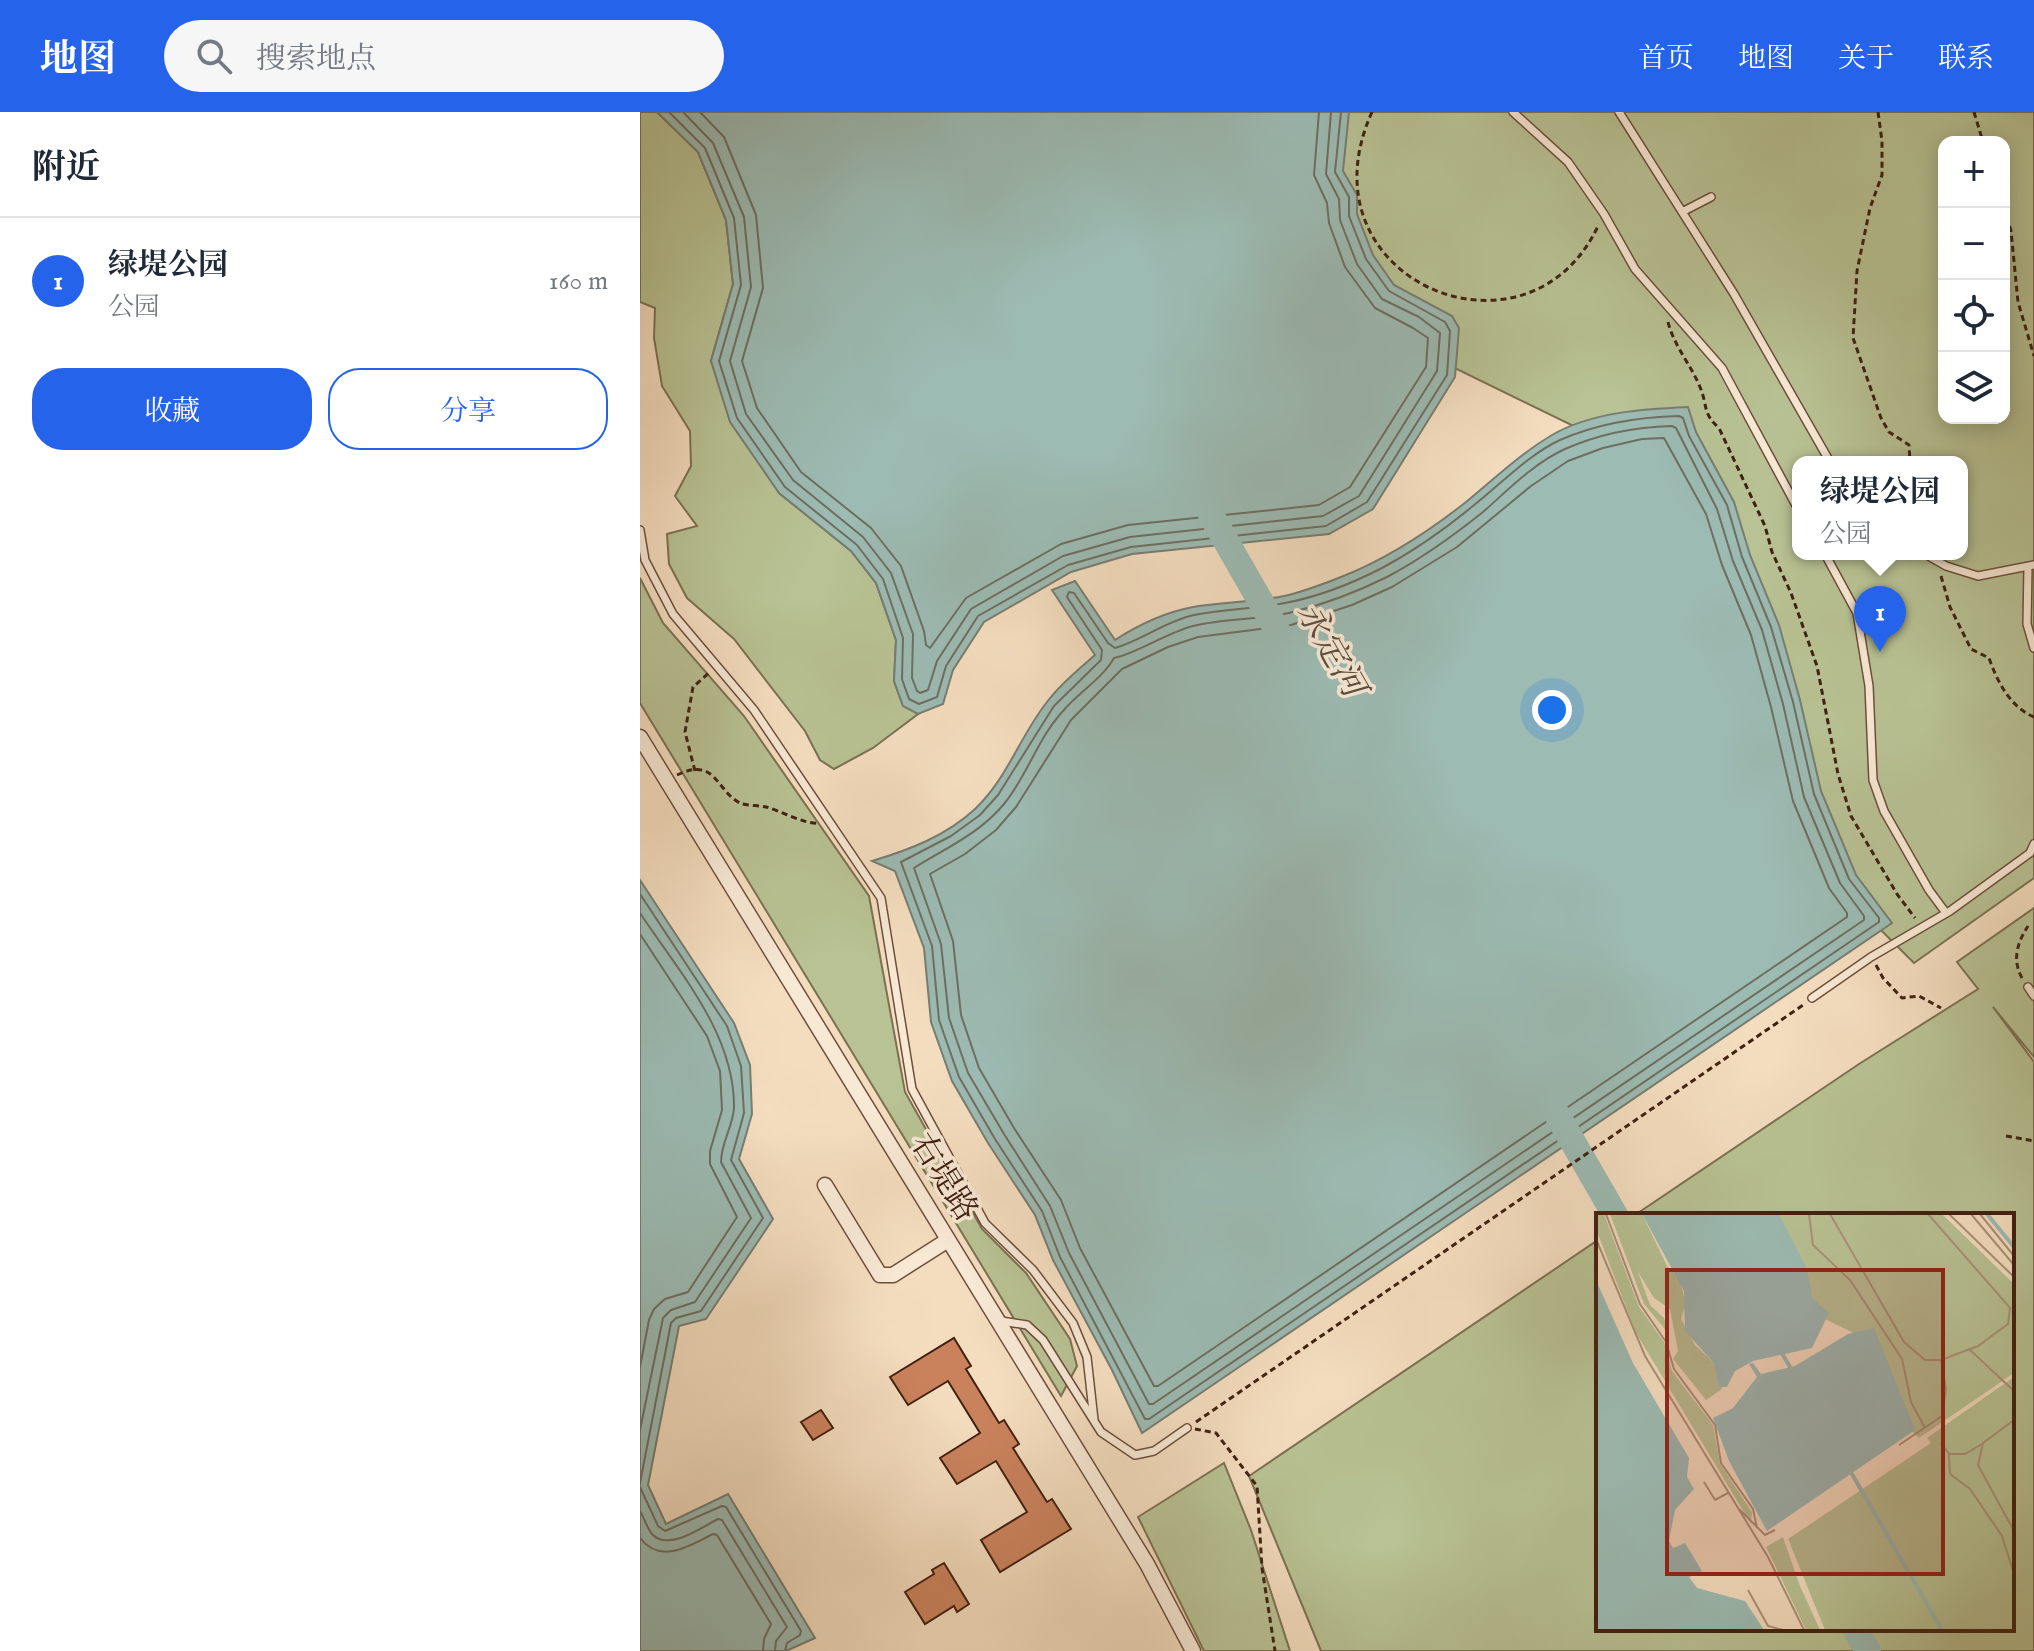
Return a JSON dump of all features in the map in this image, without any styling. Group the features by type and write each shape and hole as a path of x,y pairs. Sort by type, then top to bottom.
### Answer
{"street":[{"name":"右堤路","path":"640,737 1147,1564 1193,1651"},
{"path":"825,1185 880,1275 893,1275 948,1240"}],"lane":[{"path":"1513,112 1568,162 1604,214 1635,269 1722,368 1792,498"},
{"path":"1619,112 1734,294 1827,456"},
{"path":"1682,212 1711,197"},
{"path":"640,530 645,560 673,614 754,710 881,898 912,1089 985,1223 1033,1270 1073,1323 1087,1357 1091,1415"},
{"path":"1828,560 1857,613 1869,686 1873,780 1884,811 1929,890 1946,913"},
{"path":"1937,561 1978,576 2031,566 2027,624 2034,648"},
{"path":"1812,998 1871,957 1946,913 2030,853 2034,844"},
{"path":"2028,987 2034,996"},
{"path":"997,1320 1027,1325 1043,1340 1101,1432 1135,1455 1154,1451 1187,1428"}],"path":[{"path":"1372,112 1361,136 1356,165 1357,195 1369,231 1391,262 1421,285 1456,298 1494,301 1531,292 1564,272 1589,245 1604,214"},
{"path":"1878,112 1882,175 1870,208 1857,271 1853,338 1881,418 1889,432 1909,445 1910,456"},
{"path":"1974,112 1981,136"},
{"path":"2004,208 2011,231 2018,302 2034,356"},
{"path":"1669,307 1668,324 1700,388 1707,416 1719,428 1765,526 1772,552 1817,666 1838,774 1851,816 1897,894 1922,927"},
{"path":"1937,561 1950,607 1971,649 1989,658 1999,686 2034,717"},
{"path":"695,771 685,732 693,687 717,666"},
{"path":"667,781 684,772 704,770 718,779 740,803 779,811 812,824 828,822"},
{"path":"2028,926 2020,938 2016,967 2028,987"},
{"path":"1871,957 1883,978 1902,998 1919,996 1941,1008"},
{"path":"1187,1428 1812,998"},
{"path":"2006,1136 2034,1141"},
{"path":"1187,1428 1216,1433 1257,1486 1262,1568 1275,1651"}],"green space":[{"path":"640,112 657,112 698,152 726,220 733,284 711,361 779,493 851,551 876,583 896,640 894,681 903,705 918,714 873,748 834,769 820,760 805,731 734,639 687,598 669,564 667,534 697,526 675,496 691,466 690,431 662,386 654,338 655,308 640,302"},
{"path":"1284,112 2034,112 2034,878 1914,963 1782,832 1668,472 1428,355"},
{"path":"640,578 663,623 744,716 869,896 905,1092 982,1229 1026,1273 1070,1339 1077,1366 1061,1396 640,703"},
{"path":"2034,908 2034,1057 1993,1007 2034,1062 2034,1651 1321,1651 1249,1476 1596,1241 1596,1631 2014,1631 2014,1213 1638,1213 1859,1064 1978,989 1957,962"},
{"path":"1224,1463 1251,1530 1290,1651 1204,1651 1138,1517"}],"water":[{"path":"657,112 1349,112 1343,171 1357,195 1357,214 1373,255 1394,285 1452,316 1459,328 1455,377 1373,509 1329,534 1132,554 1071,572 984,622 953,670 943,704 918,714 903,706 894,681 896,640 876,583 851,551 779,493 730,422 711,361 733,284 726,220 698,152"},
{"path":"1688,407 1696,432 1734,502 1750,555 1779,625 1821,791 1856,875 1892,923 1142,1433 1053,1260 1035,1215 952,1081 931,1022 924,948 895,871 872,861 926,841 952,827 975,809 996,784 1052,695 1095,655 1052,590 1075,581 1115,640 1133,629 1183,609 1298,592 1358,570 1406,544 1452,513 1529,450 1567,427 1618,413"},
{"path":"640,880 734,1023 750,1065 752,1114 739,1159 773,1219 706,1319 679,1326 648,1485 666,1524 728,1494 815,1638 786,1651 640,1651"}],"building":[{"path":"954,1338 971,1366 966,1369 999,1423 1004,1420 1019,1444 1013,1448 1047,1502 1052,1499 1071,1529 1000,1572 981,1540 1027,1512 996,1461 957,1484 940,1458 980,1433 948,1381 908,1405 890,1377"},
{"path":"821,1410 833,1428 813,1440 801,1422"},
{"path":"944,1563 969,1604 957,1612 954,1606 925,1624 905,1592 934,1574 932,1570"}],"waterway":[{"name":"永定河","path":"1211,515 1277,630"},
{"name":"永定河","path":"1555,1111 1614,1213"},
{"name":"永定河","path":"1856,1631 1868,1651"}],"place":[{"name":"绿堤公园","path":"1880,652"}]}
